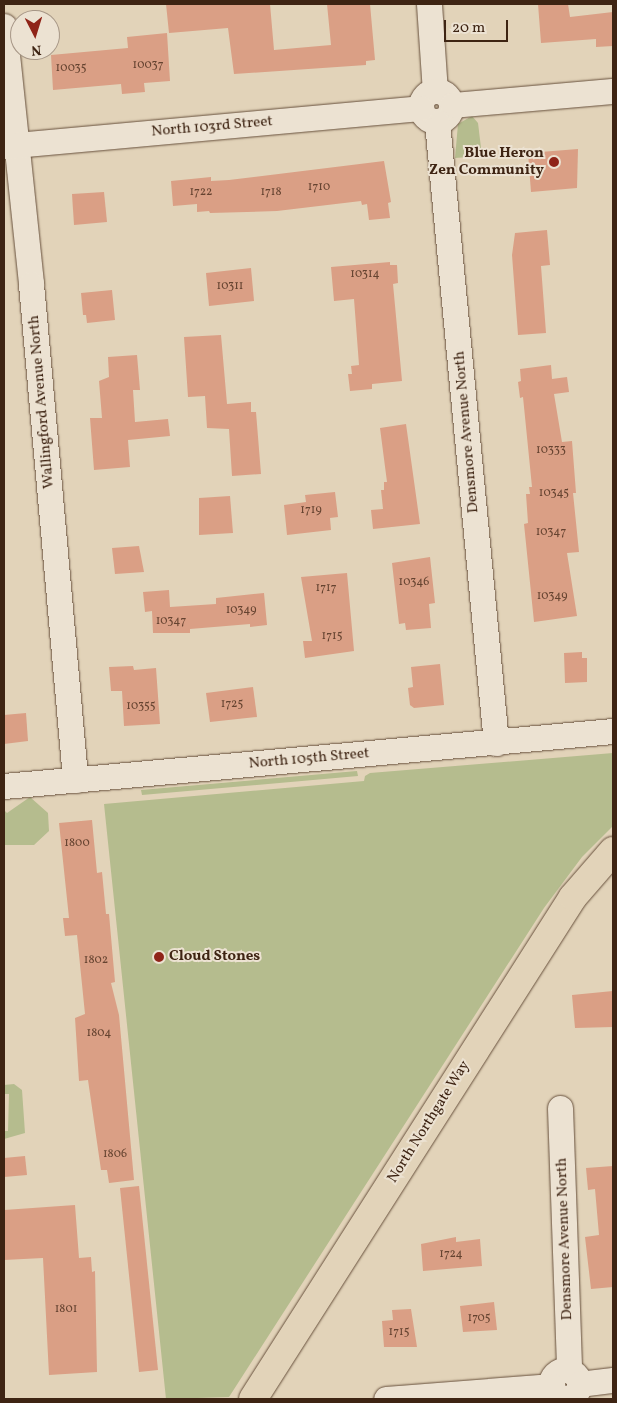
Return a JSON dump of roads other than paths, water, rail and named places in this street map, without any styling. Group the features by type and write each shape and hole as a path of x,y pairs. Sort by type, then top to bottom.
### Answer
{"main road":[{"name":"North Northgate Way","path":"253,1399 573,897 613,851"}],"street":[{"name":"Densmore Avenue North","path":"428,4 496,743"},
{"name":"Wallingford Avenue North","path":"4,26 10,146 75,780"},
{"name":"North 103rd Street","path":"10,146 613,91"},
{"name":"North 105th Street","path":"4,786 613,731"},
{"name":"Densmore Avenue North","path":"560,1108 564,1387"},
{"path":"386,1399 564,1387 613,1380"}],"place":[{"name":"Blue Heron Zen Community","path":"554,162"},
{"name":"Cloud Stones","path":"159,957"}]}
